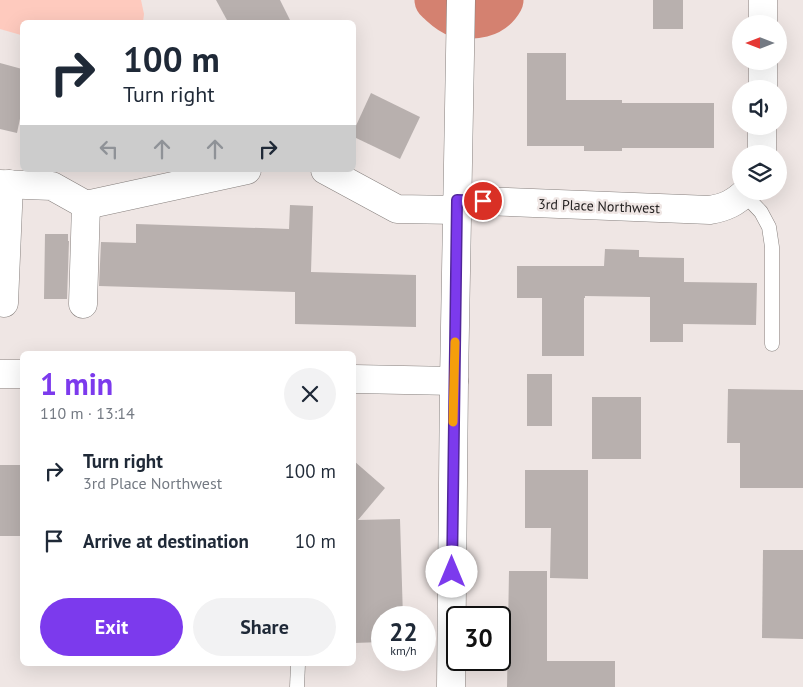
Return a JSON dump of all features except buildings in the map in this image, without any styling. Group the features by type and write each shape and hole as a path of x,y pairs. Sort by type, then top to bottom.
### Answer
{"street":[{"path":"451,687 461,0"},
{"path":"763,0 763,15"},
{"path":"4,303 4,184 52,186 86,205 238,172"},
{"name":"3rd Place Northwest","path":"329,172 397,209 457,205 710,210 726,207 736,200"},
{"path":"83,304 86,205"},
{"path":"0,374 20,374"},
{"path":"356,379 454,381"}],"lane":[{"path":"749,200 762,212 769,227 772,247 772,344"},
{"path":"297,687 298,666"}],"shaded area":[{"path":"0,0 141,0 144,14 143,20 20,20 20,35 0,29"}],"waterway":[{"path":"437,0 453,13 469,16 487,13 493,10 501,0"}],"slow traffic":[{"path":"453,422 455,342"}],"route":[{"path":"452,572 457,200 483,201"}]}
